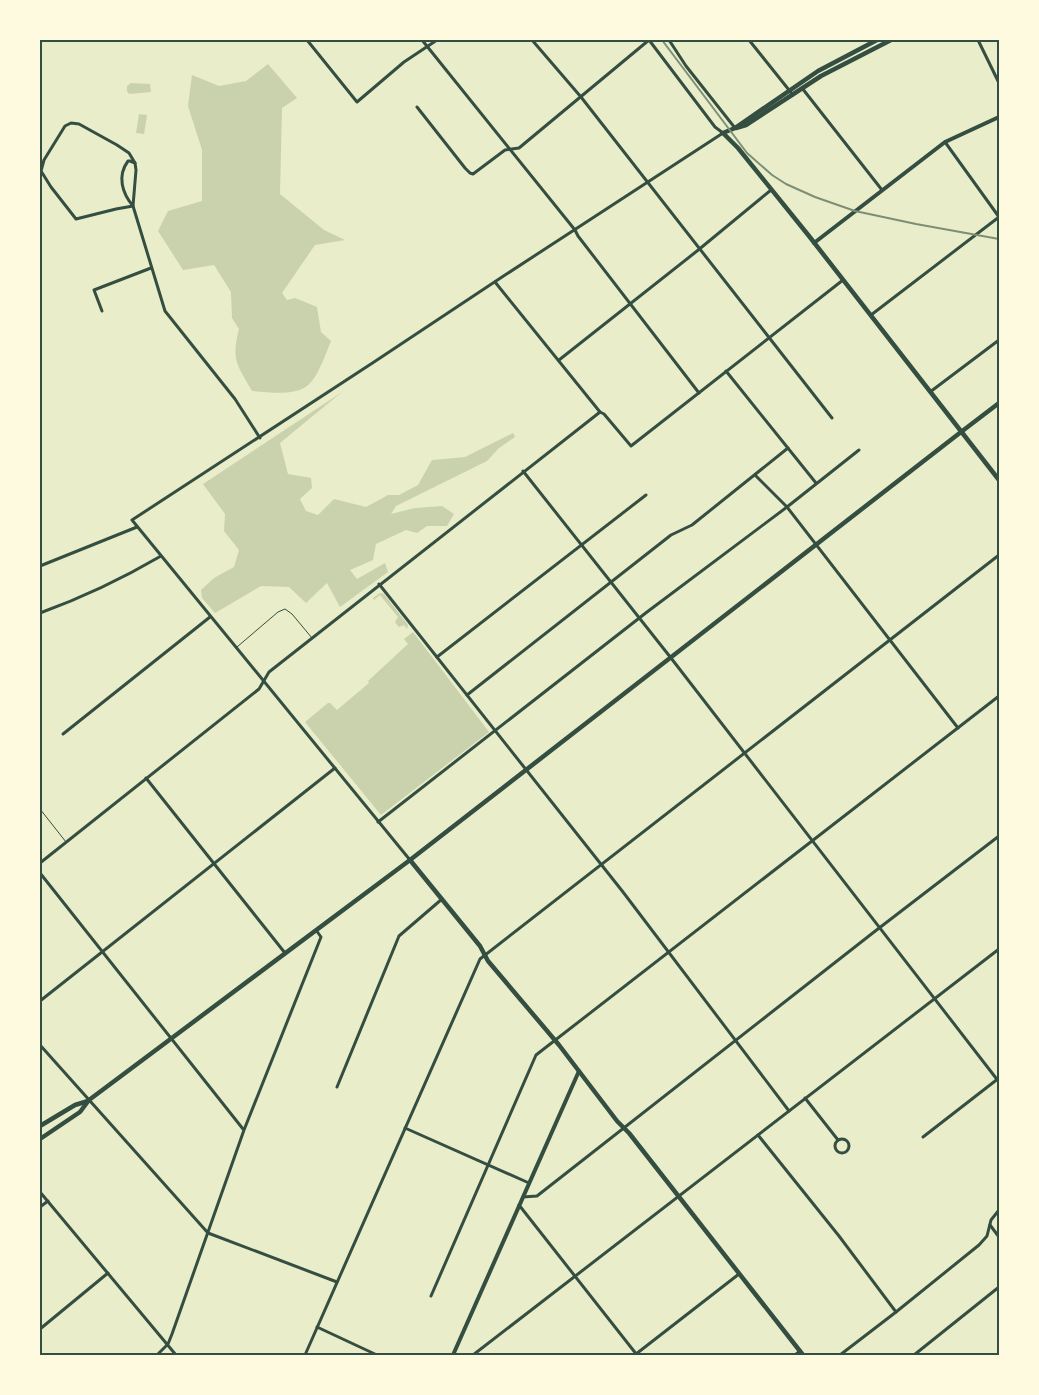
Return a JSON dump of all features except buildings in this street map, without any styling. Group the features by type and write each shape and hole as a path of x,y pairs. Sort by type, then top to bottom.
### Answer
{"main road":[{"path":"735,128 789,90 834,62 880,41 891,40"},
{"path":"880,41 746,125 723,133 738,148 772,190 999,480"},
{"path":"41,1138 80,1112 89,1100 410,860 999,403"},
{"path":"410,860 480,946 488,961 679,1196 801,1353"},
{"path":"40,1126 75,1104 89,1100"}],"street":[{"path":"307,40 357,102 404,62 437,40"},
{"path":"422,40 575,230 699,393"},
{"path":"532,40 581,97 832,418"},
{"path":"410,860 132,520 260,438 723,133 716,127 649,40 519,148 505,150 476,173 470,173 417,107"},
{"path":"668,40 735,128"},
{"path":"749,40 793,95"},
{"path":"978,40 999,83"},
{"path":"798,84 882,190"},
{"path":"814,243 945,142 999,117"},
{"path":"71,123 79,124 129,153 136,170 133,206 76,219 41,171 44,160 65,126 71,123"},
{"path":"871,315 999,217 945,142"},
{"path":"134,163 130,161 126,163 122,178 124,193 133,206 165,311 235,399 260,438"},
{"path":"559,360 700,250 772,190"},
{"path":"102,311 94,290 151,268"},
{"path":"495,282 600,412 608,418 631,446 843,280"},
{"path":"930,392 999,340"},
{"path":"726,371 816,483"},
{"path":"40,863 260,689 269,672 600,412"},
{"path":"467,695 671,535 692,525 788,448"},
{"path":"378,822 859,450"},
{"path":"523,472 640,618 998,1080 923,1137"},
{"path":"755,475 787,507 958,728"},
{"path":"437,657 646,496"},
{"path":"40,566 137,527"},
{"path":"305,1355 480,959 484,954 999,555"},
{"path":"40,613 81,598 128,575 160,556"},
{"path":"379,584 669,952 789,1111"},
{"path":"63,734 210,617"},
{"path":"431,1296 536,1055 999,696"},
{"path":"40,1001 335,768"},
{"path":"146,778 285,953"},
{"path":"523,1197 536,1196 999,836"},
{"path":"40,873 244,1130"},
{"path":"337,1087 399,936 442,899"},
{"path":"157,1355 168,1344 244,1130 320,938 316,930"},
{"path":"473,1355 999,948"},
{"path":"40,1044 208,1233 337,1282"},
{"path":"452,1355 578,1071"},
{"path":"805,1098 838,1140"},
{"path":"405,1128 529,1183"},
{"path":"758,1135 839,1236 896,1312"},
{"path":"842,1139 848,1142 849,1148 847,1152 842,1153 836,1150 835,1144 838,1140 842,1139"},
{"path":"40,1192 176,1355"},
{"path":"40,1207 48,1201"},
{"path":"519,1205 636,1355 740,1273"},
{"path":"840,1355 979,1245 987,1236 993,1217 999,1210"},
{"path":"990,1225 999,1237"},
{"path":"40,1329 108,1273"},
{"path":"914,1355 999,1287"},
{"path":"317,1327 377,1355"},
{"path":"455,1350 458,1355"},
{"path":"795,1355 801,1353"}],"lane":[{"path":"235,648 278,612 285,609 292,614 312,638"},
{"path":"40,809 66,842"}],"green space":[{"path":"268,64 297,98 282,108 280,194 324,230 345,240 315,245 282,293 287,300 295,298 317,307 321,332 331,341 312,381 300,390 284,393 252,391 237,362 236,348 239,329 232,318 231,292 214,265 183,270 158,231 168,211 202,201 202,150 188,106 192,75 219,86 246,81"},
{"path":"131,83 150,84 151,92 129,94 127,86"},
{"path":"139,114 147,115 144,134 136,133"},
{"path":"342,392 280,443 288,474 311,478 312,488 300,499 306,511 318,515 334,499 366,507 388,495 399,495 418,485 432,460 465,457 513,433 515,437 499,448 487,461 396,506 391,514 415,508 442,506 454,514 447,526 427,526 417,533 406,530 376,544 373,560 350,570 357,579 385,563 388,572 340,607 327,583 306,603 289,587 261,586 215,613 202,598 201,590 214,578 234,567 239,550 224,531 225,514 203,484"},
{"path":"380,593 384,594 408,625 407,629 404,625 399,627 395,622 398,617 380,595 374,600 373,598"},
{"path":"413,632 489,732 381,815 305,722 328,703 337,710 369,683 368,681 408,644 404,639"}],"railway":[{"path":"662,40 747,153 772,175 786,184 815,197 855,211 999,239"}]}
